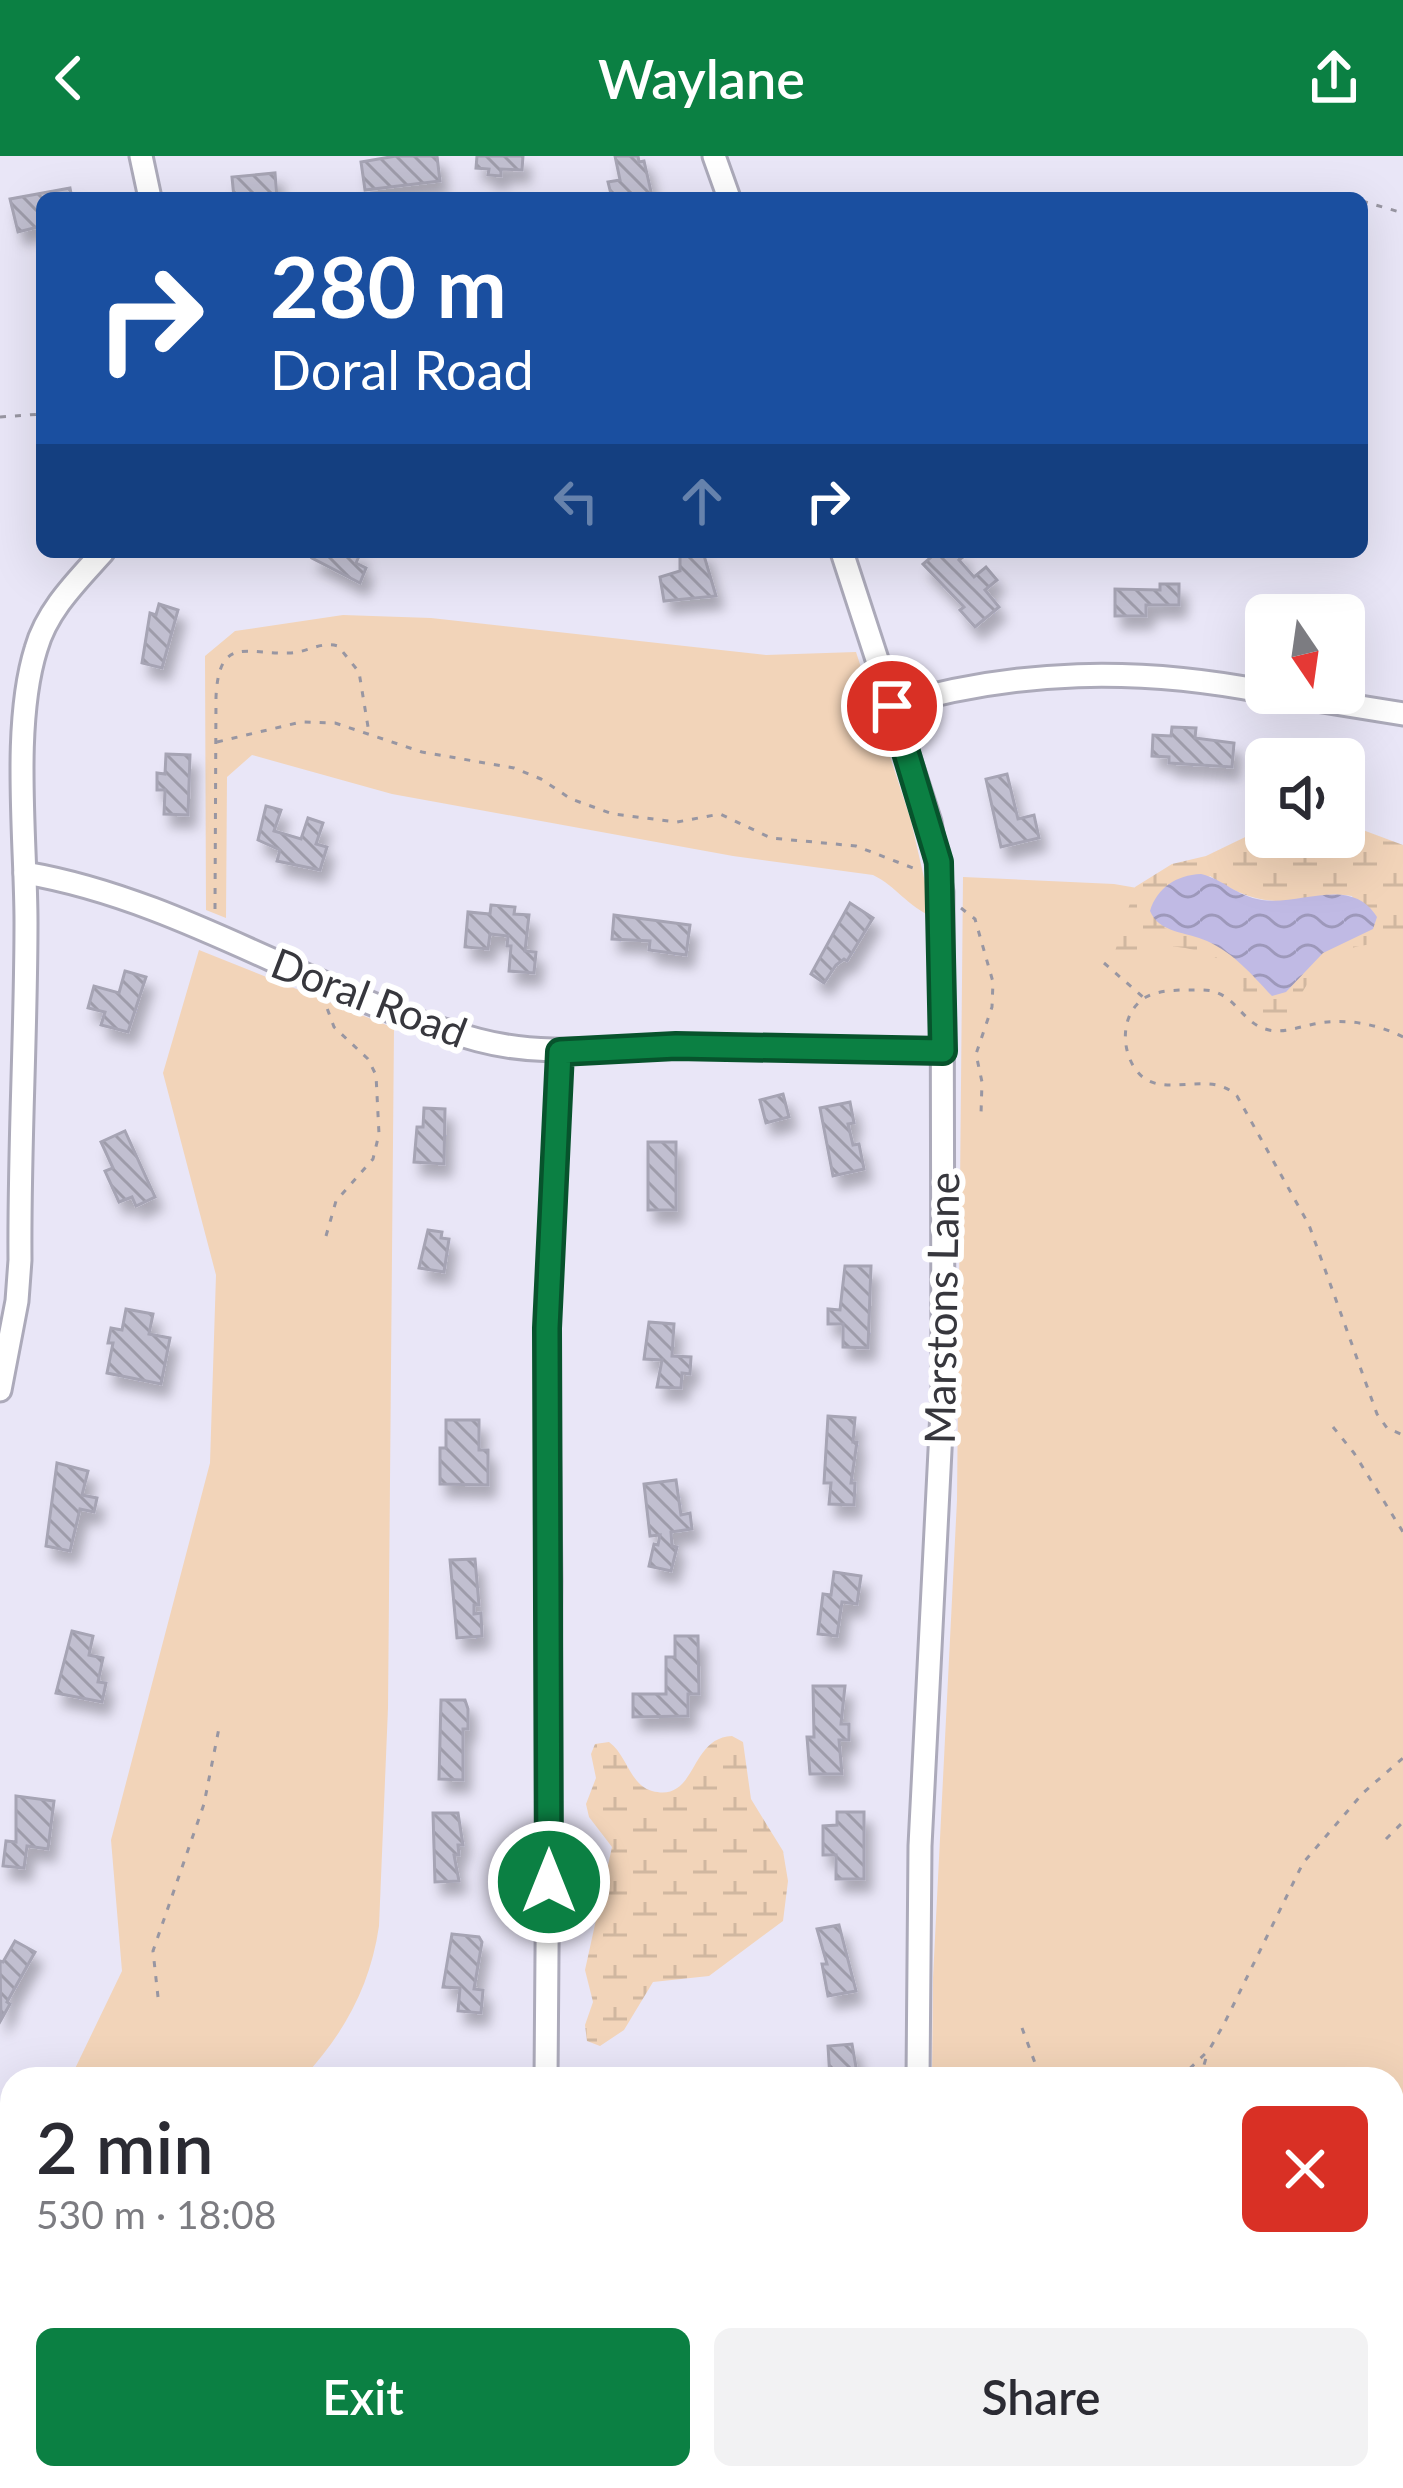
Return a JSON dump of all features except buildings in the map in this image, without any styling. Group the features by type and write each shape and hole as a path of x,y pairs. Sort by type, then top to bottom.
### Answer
{"street":[{"path":"141,156 149,192"},
{"path":"714,156 727,192"},
{"path":"0,1390 20,1261 24,740 35,650 50,616 98,558"},
{"name":"Marstons Lane","path":"844,558 930,822 942,892 944,1391 919,1868 918,2067"},
{"path":"892,706 965,685 1107,673 1173,676 1245,688"},
{"path":"1365,707 1403,713"},
{"name":"Doral Road","path":"26,873 101,890 408,1019 483,1042 560,1052 676,1046 943,1051"},
{"path":"0,966 24,965"},
{"path":"546,2067 547,1328 560,1052"}],"path":[{"path":"1368,203 1403,213"},
{"path":"0,417 36,414"},
{"path":"215,937 217,678 225,659 245,649 288,653 331,643 344,651 358,672 369,734"},
{"path":"217,742 301,722 335,724 422,752 514,768 542,779 571,799 613,814 677,822 720,814 771,838 856,846 919,870 975,919 993,982 992,1007 976,1054 982,1082 981,1114"},
{"path":"1104,963 1144,998"},
{"path":"323,984 334,1027 368,1059 376,1075 379,1133 373,1159 336,1201 326,1236"},
{"path":"1403,1036 1377,1025 1346,1022 1266,1030 1211,990 1161,992 1144,998 1125,1030 1133,1065 1154,1083 1214,1082 1237,1096 1309,1225 1377,1414 1387,1428 1403,1435"},
{"path":"1333,1427 1374,1482 1403,1532"},
{"path":"158,1996 153,1951 204,1804 219,1728"},
{"path":"1204,2067 1303,1863 1355,1802 1403,1758"},
{"path":"1387,1839 1403,1822"},
{"path":"1022,2028 1037,2067"},
{"path":"1191,2067 1209,2050"}],"green space":[{"path":"343,615 431,618 766,655 856,652 911,821 933,917 873,875 733,856 392,794 252,755 227,777 226,918 206,910 205,656 235,631"},
{"path":"1365,831 1403,845 1403,945 1361,946 1331,959 1308,984 1288,1021 1265,1023 1246,1011 1237,973 1209,955 1165,946 1144,959 1135,979 1120,971 1112,961 1135,887 1172,864 1206,856 1245,837 1245,858 1365,858","holes":["1210,876 1243,894 1290,901 1352,896 1367,934 1322,953 1286,992 1272,996 1224,953 1164,928"]},
{"path":"963,877 1114,884 1403,934 1403,2067 932,2067 957,1500"},
{"path":"199,950 394,1028 388,1708 379,1926 353,2008 312,2067 76,2067 122,1971 111,1840 210,1463 216,1275 163,1073"},
{"path":"732,1736 743,1742 751,1799 783,1851 788,1881 783,1921 709,1976 653,1982 624,2030 600,2046 587,2041 585,2025 593,2002 585,1970 612,1847 589,1817 586,1804 596,1778 591,1754 595,1744 609,1742 639,1783 652,1791 667,1792 686,1779 707,1747"}],"water":[{"path":"1201,874 1262,900 1354,897 1377,917 1373,929 1323,953 1286,992 1272,996 1226,952 1154,918 1150,911 1169,884"}],"route":[{"path":"549,1882 547,1328 560,1052 676,1046 943,1051 939,862 892,706"}]}
